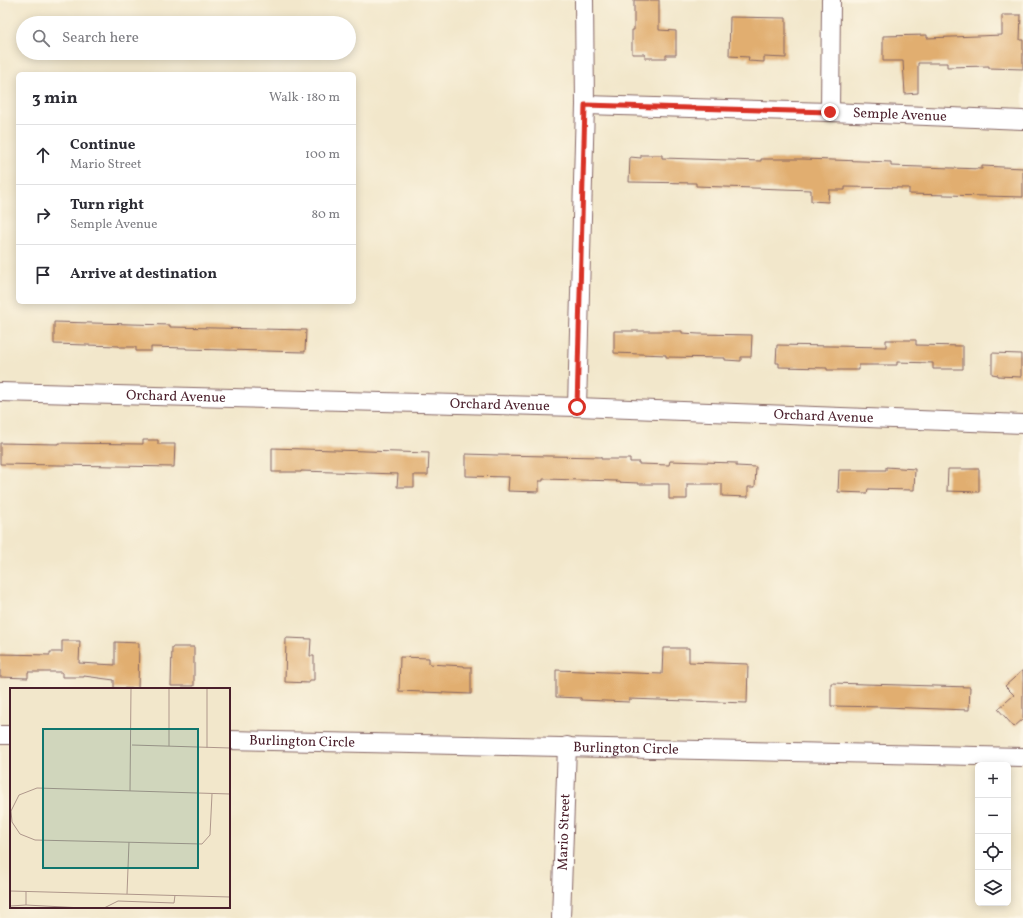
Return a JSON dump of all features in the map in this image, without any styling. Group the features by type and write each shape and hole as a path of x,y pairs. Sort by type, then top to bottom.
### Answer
{"street":[{"path":"577,407 585,105 584,0"},
{"path":"830,112 831,0"},
{"name":"Semple Avenue","path":"585,105 830,112 1023,120"},
{"name":"Orchard Avenue","path":"0,392 577,407 1023,424"},
{"name":"Burlington Circle","path":"230,740 567,746 1023,757"},
{"name":"Mario Street","path":"562,918 567,746"}],"building":[{"path":"634,0 659,0 659,30 676,31 676,55 666,55 666,58 645,58 645,54 632,54"},
{"path":"1002,15 1021,15 1020,40 1023,40 1023,69 989,68 989,66 947,67 947,63 918,63 918,93 905,94 903,61 883,61 883,36 927,35 927,38 1002,35"},
{"path":"730,17 786,18 786,58 764,57 764,62 748,61 749,57 729,56"},
{"path":"641,155 662,155 662,158 761,161 761,159 803,159 891,162 891,166 982,169 982,166 1023,168 1023,197 909,194 909,188 845,187 845,190 829,190 828,202 811,201 811,190 696,186 696,183 629,182 630,157 641,158"},
{"path":"54,322 170,325 170,327 306,330 305,352 151,347 151,351 136,351 136,347 54,344"},
{"path":"614,331 682,331 682,333 699,334 752,335 751,357 741,357 741,361 725,360 725,358 666,357 666,355 614,353"},
{"path":"886,340 916,340 916,345 963,346 963,369 933,369 933,363 897,362 897,365 859,365 859,370 827,370 827,368 779,367 779,363 776,363 777,345 886,347"},
{"path":"992,353 1021,354 1021,377 998,376 992,374"},
{"path":"143,440 158,440 158,444 175,444 174,467 0,464 0,443 143,444"},
{"path":"272,448 429,453 428,475 414,475 414,487 397,487 398,474 301,471 272,472"},
{"path":"466,454 601,457 601,459 630,459 630,462 639,462 639,464 669,465 670,461 736,463 736,466 756,467 755,487 748,487 748,497 722,496 722,484 687,484 687,499 669,499 669,484 638,484 616,482 617,481 543,479 543,481 539,481 539,492 508,491 509,477 466,476"},
{"path":"886,467 915,469 914,490 868,489 867,493 838,492 839,470 886,470"},
{"path":"948,469 979,469 979,492 947,491"},
{"path":"286,638 311,639 310,656 314,656 314,680 309,680 309,683 285,682"},
{"path":"62,641 80,641 79,663 115,665 115,642 139,643 138,688 114,688 114,680 84,676 62,677 62,672 28,672 28,678 0,677 0,654 50,655 50,652 62,652"},
{"path":"172,647 194,647 194,686 171,686"},
{"path":"663,648 689,648 689,662 748,664 747,703 629,699 629,702 581,700 581,698 556,697 556,670 662,674"},
{"path":"400,657 429,658 429,664 471,667 471,694 399,691"},
{"path":"1023,670 1023,719 1014,727 998,709 1014,695 1005,686"},
{"path":"831,683 970,687 969,710 831,706"}],"route":[{"path":"577,407 585,105 830,112"}]}
